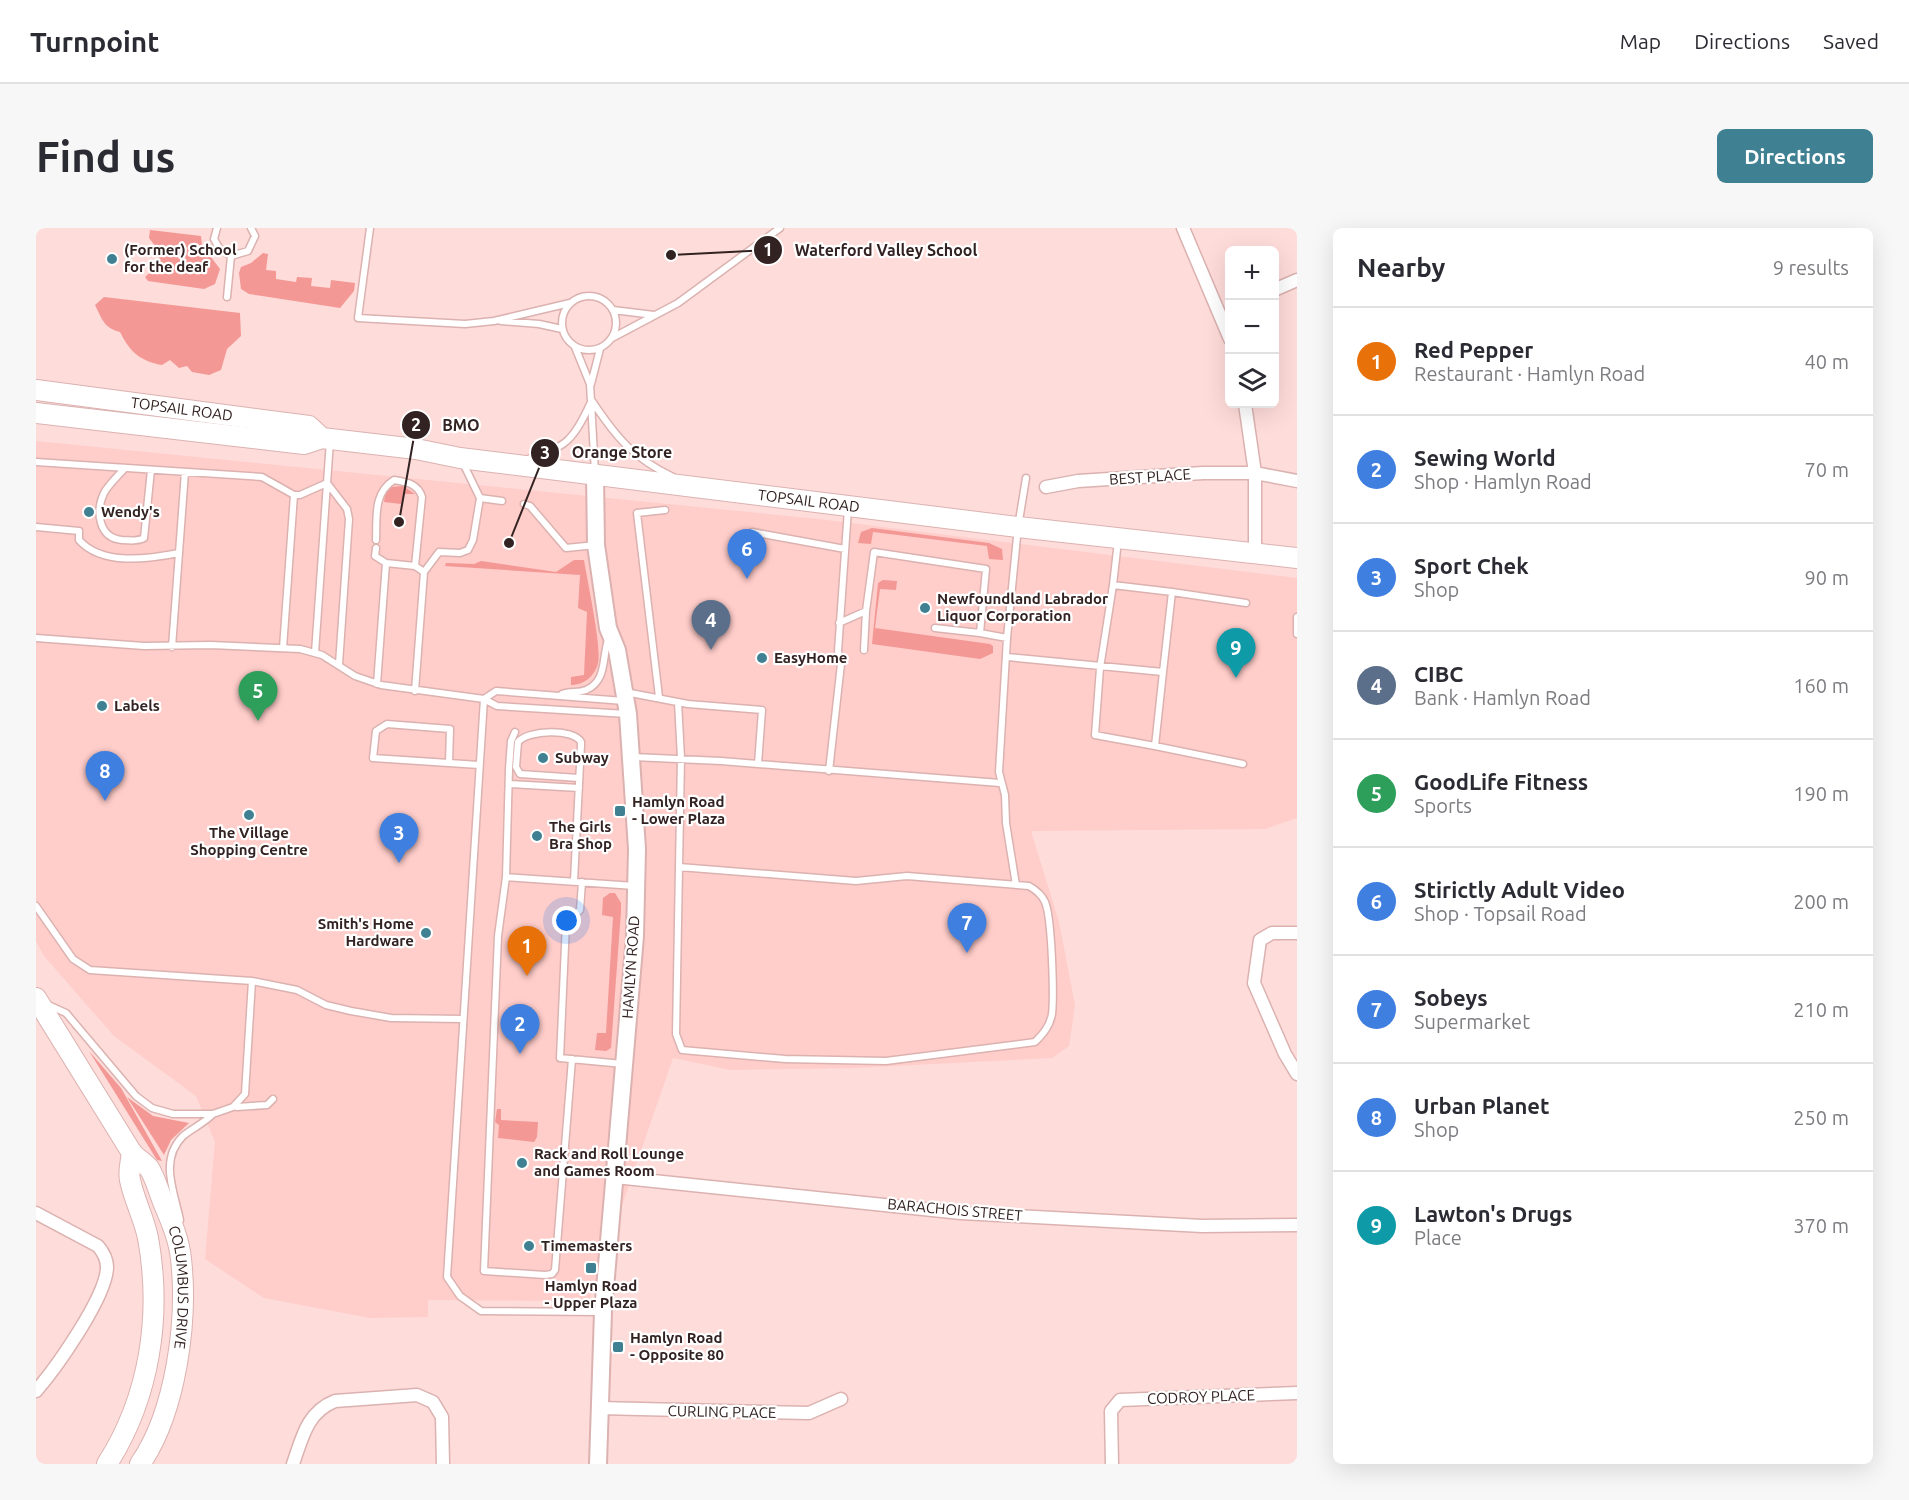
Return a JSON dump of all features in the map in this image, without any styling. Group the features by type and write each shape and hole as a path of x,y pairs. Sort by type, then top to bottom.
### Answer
{"main road":[{"name":"TOPSAIL ROAD","path":"36,390 309,426 326,438"},
{"name":"TOPSAIL ROAD","path":"36,413 304,444 326,438 416,449 460,458 687,484 1018,527 1297,558"},
{"name":"COLUMBUS DRIVE","path":"36,999 132,1153 149,1169 176,1235 181,1258 182,1283 177,1362 156,1432 140,1464"},
{"name":"COLUMBUS DRIVE","path":"110,1463 139,1400 152,1332 153,1274 146,1229 130,1179 132,1153"}],"street":[{"path":"1183,228 1225,310"},
{"path":"1279,288 1297,280"},
{"path":"1246,408 1256,473 1255,552"},
{"name":"BEST PLACE","path":"1046,487 1078,481 1256,473 1297,482"},
{"name":"HAMLYN ROAD","path":"595,474 596,545 609,637 616,650 626,702 632,757 637,849 635,936 603,1312 598,1464"},
{"path":"1297,933 1272,933 1260,940 1254,983 1284,1054 1297,1074"},
{"name":"BARACHOIS STREET","path":"615,1177 961,1213 1202,1226 1297,1226"},
{"path":"36,1213 65,1230 93,1242 104,1254 106,1273 64,1354 36,1391"},
{"name":"CODROY PLACE","path":"1112,1464 1111,1411 1120,1400 1297,1393"},
{"path":"293,1464 307,1424 327,1404 335,1401 417,1395 433,1402 442,1417 443,1464"},
{"name":"CURLING PLACE","path":"599,1408 809,1413 841,1399"}],"lane":[{"path":"217,228 214,239 219,248 231,256"},
{"path":"231,256 248,251 255,236 251,228"},
{"path":"370,228 358,318 465,324 494,321 590,296 604,300 613,310 617,324 612,338"},
{"path":"590,384 600,349 612,338 678,303 780,228"},
{"path":"227,297 231,256"},
{"path":"570,303 563,315 562,329 575,347 590,384 595,474"},
{"path":"613,310 655,315"},
{"path":"494,321 539,324 562,329"},
{"path":"575,347 583,350 600,349"},
{"path":"516,463 561,448 575,434 592,401"},
{"path":"592,401 608,425 638,458 687,484"},
{"path":"315,652 327,483 326,438"},
{"path":"415,691 424,572 439,552 460,553 468,550 473,540 480,498 460,458"},
{"path":"36,462 262,477 294,495 300,495 327,483"},
{"path":"125,468 103,497 101,526 103,532 112,539 140,541 144,538 150,470"},
{"path":"172,647 185,472"},
{"path":"1016,885 1006,823 1005,795 1000,783 1007,638 1018,527 1026,478"},
{"path":"376,540 378,500 381,490 394,480 411,483 420,491 422,497 415,566"},
{"path":"327,483 347,509 349,519 339,664"},
{"path":"283,648 294,495"},
{"path":"480,498 502,501"},
{"path":"524,504 530,506 566,548 596,545"},
{"path":"829,771 841,664 838,651 839,623 848,505"},
{"path":"659,697 637,513 665,510"},
{"path":"36,527 79,531 79,540 99,555 143,558 179,553"},
{"path":"752,532 845,549"},
{"path":"1119,538 1100,668 1095,735 1244,764"},
{"path":"376,548 375,556 386,563 415,566 424,572"},
{"path":"864,650 866,611 874,552 986,569 980,633"},
{"path":"377,684 386,563"},
{"path":"1113,585 1246,603"},
{"path":"1155,746 1172,592"},
{"path":"839,623 866,611"},
{"path":"1297,617 1297,634"},
{"path":"935,628 1007,638"},
{"path":"562,694 585,690 598,679 603,671 604,652 609,637"},
{"path":"36,638 172,647 211,645 283,648 315,652 339,664 355,676 377,684 484,699 497,706 626,702 659,697 678,702 762,710 758,764"},
{"path":"1007,657 1100,668 1163,672"},
{"path":"484,699 496,691 562,694 626,702"},
{"path":"484,699 462,1019 464,1041 447,1277 460,1296 481,1311 603,1312"},
{"path":"678,702 681,758 676,988 677,1043 682,1050 785,1059 886,1060 1035,1042 1048,1025 1052,1014 1048,917 1041,895 1029,886 907,876 856,881 679,867"},
{"path":"448,763 450,729 387,724 376,731 374,758 448,763 479,765"},
{"path":"515,732 511,741 506,877 498,936 484,1271 545,1275 552,1274 555,1270 572,1059"},
{"path":"574,881 581,745 576,736 541,732 525,735 516,746 516,767 520,774 579,778"},
{"path":"632,757 681,758 1000,783"},
{"path":"510,784 579,788"},
{"path":"506,877 636,886"},
{"path":"582,882 580,910 566,923 560,1058 624,1064"},
{"path":"36,906 73,959 90,970 252,981 297,990 332,1007 351,1011 391,1018 462,1019"},
{"path":"233,1107 246,1094 252,981"},
{"path":"36,999 66,1013 143,1102 162,1112 213,1114"},
{"path":"176,1235 180,1219 169,1171 169,1160 182,1137 213,1114 233,1107 267,1105 273,1100"}],"shaded area":[{"path":"150,230 201,236 202,245 220,269 215,284 204,289 148,281 145,277 158,265 160,252 149,238"},
{"path":"263,253 268,254 266,270 276,271 276,279 296,282 297,277 312,278 311,286 330,288 331,280 355,283 354,291 340,308 249,294 241,289 239,273 241,267 251,263"},
{"path":"104,297 240,313 241,336 227,349 221,370 209,375 192,372 187,366 179,368 170,360 162,365 154,363 136,354 120,332 110,328 104,322 95,305"},
{"path":"36,441 818,519 1297,578 1297,818 1265,829 1031,831 1059,922 1075,1005 1069,1046 1052,1058 855,1068 731,1070 673,1058 589,1301 428,1300 428,1317 370,1318 264,1298 205,1259 215,1142 196,1096 114,1036 44,956 36,941"},
{"path":"403,486 415,494 405,494 401,504 384,502 385,494 391,487"},
{"path":"872,528 989,543 1002,549 1003,560 989,559 987,546 873,532 871,544 858,543 861,532"},
{"path":"574,560 584,560 599,655 597,668 592,676 571,685 571,677 584,675 587,612 578,608 580,575 445,566 446,563 474,564 481,561 556,572"},
{"path":"883,580 897,581 896,590 880,589 875,628 990,644 993,646 993,653 980,659 872,644 878,583"},
{"path":"610,893 615,893 621,903 621,911 611,1048 606,1051 595,1050 597,1033 606,1033 613,917 602,915 603,898"},
{"path":"89,1051 121,1088 162,1161 157,1160"},
{"path":"127,1097 153,1116 189,1123 171,1140 164,1155"},
{"path":"497,1109 501,1109 501,1120 538,1122 537,1137 534,1142 498,1138 499,1125 495,1122"}],"place":[{"name":"Waterford Valley School","path":"671,255"},
{"name":"(Former) School for the deaf","path":"112,259"},
{"name":"Wendy's","path":"89,512"},
{"name":"BMO","path":"399,522"},
{"name":"Orange Store","path":"509,543"},
{"name":"Stirictly Adult Video","path":"747,579"},
{"name":"Newfoundland Labrador Liquor Corporation","path":"925,608"},
{"name":"CIBC","path":"711,650"},
{"name":"EasyHome","path":"762,658"},
{"name":"Lawton's Drugs","path":"1236,678"},
{"name":"Labels","path":"102,706"},
{"name":"GoodLife Fitness","path":"258,721"},
{"name":"Subway","path":"543,758"},
{"name":"Urban Planet","path":"105,801"},
{"name":"Hamlyn Road - Lower Plaza","path":"620,811"},
{"name":"The Village Shopping Centre","path":"249,815"},
{"name":"The Girls Bra Shop","path":"537,836"},
{"name":"Sport Chek","path":"399,863"},
{"name":"Smith's Home Hardware","path":"426,933"},
{"name":"Sobeys","path":"967,953"},
{"name":"Red Pepper","path":"527,976"},
{"name":"Sewing World","path":"520,1054"},
{"name":"Rack and Roll Lounge and Games Room","path":"522,1163"},
{"name":"Timemasters","path":"529,1246"},
{"name":"Hamlyn Road - Upper Plaza","path":"591,1268"},
{"name":"Hamlyn Road - Opposite 80","path":"618,1347"}]}
